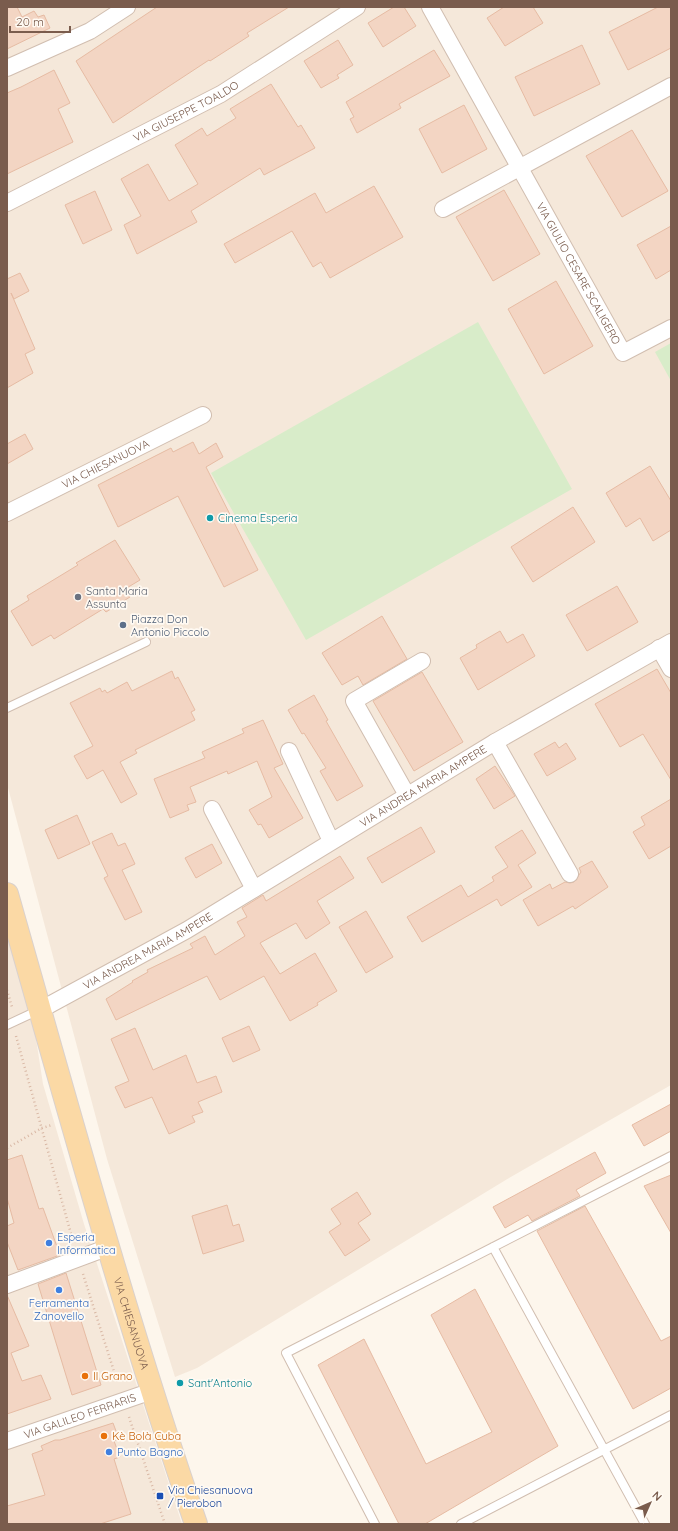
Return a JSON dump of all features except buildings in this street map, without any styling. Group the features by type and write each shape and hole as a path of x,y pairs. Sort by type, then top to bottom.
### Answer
{"main road":[{"name":"VIA CHIESANUOVA","path":"7,894 152,1392 196,1524"}],"street":[{"path":"7,68 90,31 127,7"},
{"name":"VIA GIUSEPPE TOALDO","path":"7,203 221,94 357,7"},
{"name":"VIA GIULIO CESARE SCALIGERO","path":"430,7 623,353 671,328"},
{"path":"443,209 671,86"},
{"name":"VIA CHIESANUOVA","path":"7,513 203,414"},
{"name":"VIA ANDREA MARIA AMPERE","path":"40,1010 187,930 495,742 665,645 671,669"},
{"path":"408,795 354,701 422,661"},
{"name":"VIA ANDREA MARIA AMPERE","path":"495,742 570,874"},
{"path":"289,751 331,842"},
{"path":"212,809 254,889"},
{"path":"7,1285 109,1247"},
{"name":"VIA GALILEO FERRARIS","path":"7,1440 152,1392"}],"lane":[{"path":"7,708 146,642"},
{"path":"7,1025 40,1010"},
{"path":"375,1524 286,1353 671,1156"},
{"path":"494,1247 645,1524"},
{"path":"461,1524 671,1415"}],"path":[{"path":"7,990 12,1010"},
{"path":"16,1034 74,1245"},
{"path":"7,1148 42,1128 72,1120"},
{"path":"82,1270 119,1387"},
{"path":"128,1414 165,1524"}],"shaded area":[{"path":"7,7 671,7 671,1085 509,1178 197,1368 175,1377 107,1159 7,784"},
{"path":"7,935 32,1013 43,1084 84,1224 182,1524 7,1524"}],"green space":[{"path":"478,322 572,489 306,640 211,473"},
{"path":"671,343 671,381 655,352"}],"place":[{"name":"Cinema Esperia","path":"210,518"},
{"name":"Santa Maria Assunta","path":"78,597"},
{"name":"Piazza Don Antonio Piccolo","path":"123,625"},
{"name":"Esperia Informatica","path":"49,1243"},
{"name":"Ferramenta Zanovello","path":"59,1290"},
{"name":"Il Grano","path":"85,1376"},
{"name":"Sant'Antonio","path":"180,1383"},
{"name":"Kè Bolà Cuba","path":"104,1436"},
{"name":"Punto Bagno","path":"109,1452"},
{"name":"Via Chiesanuova / Pierobon","path":"160,1496"}]}
